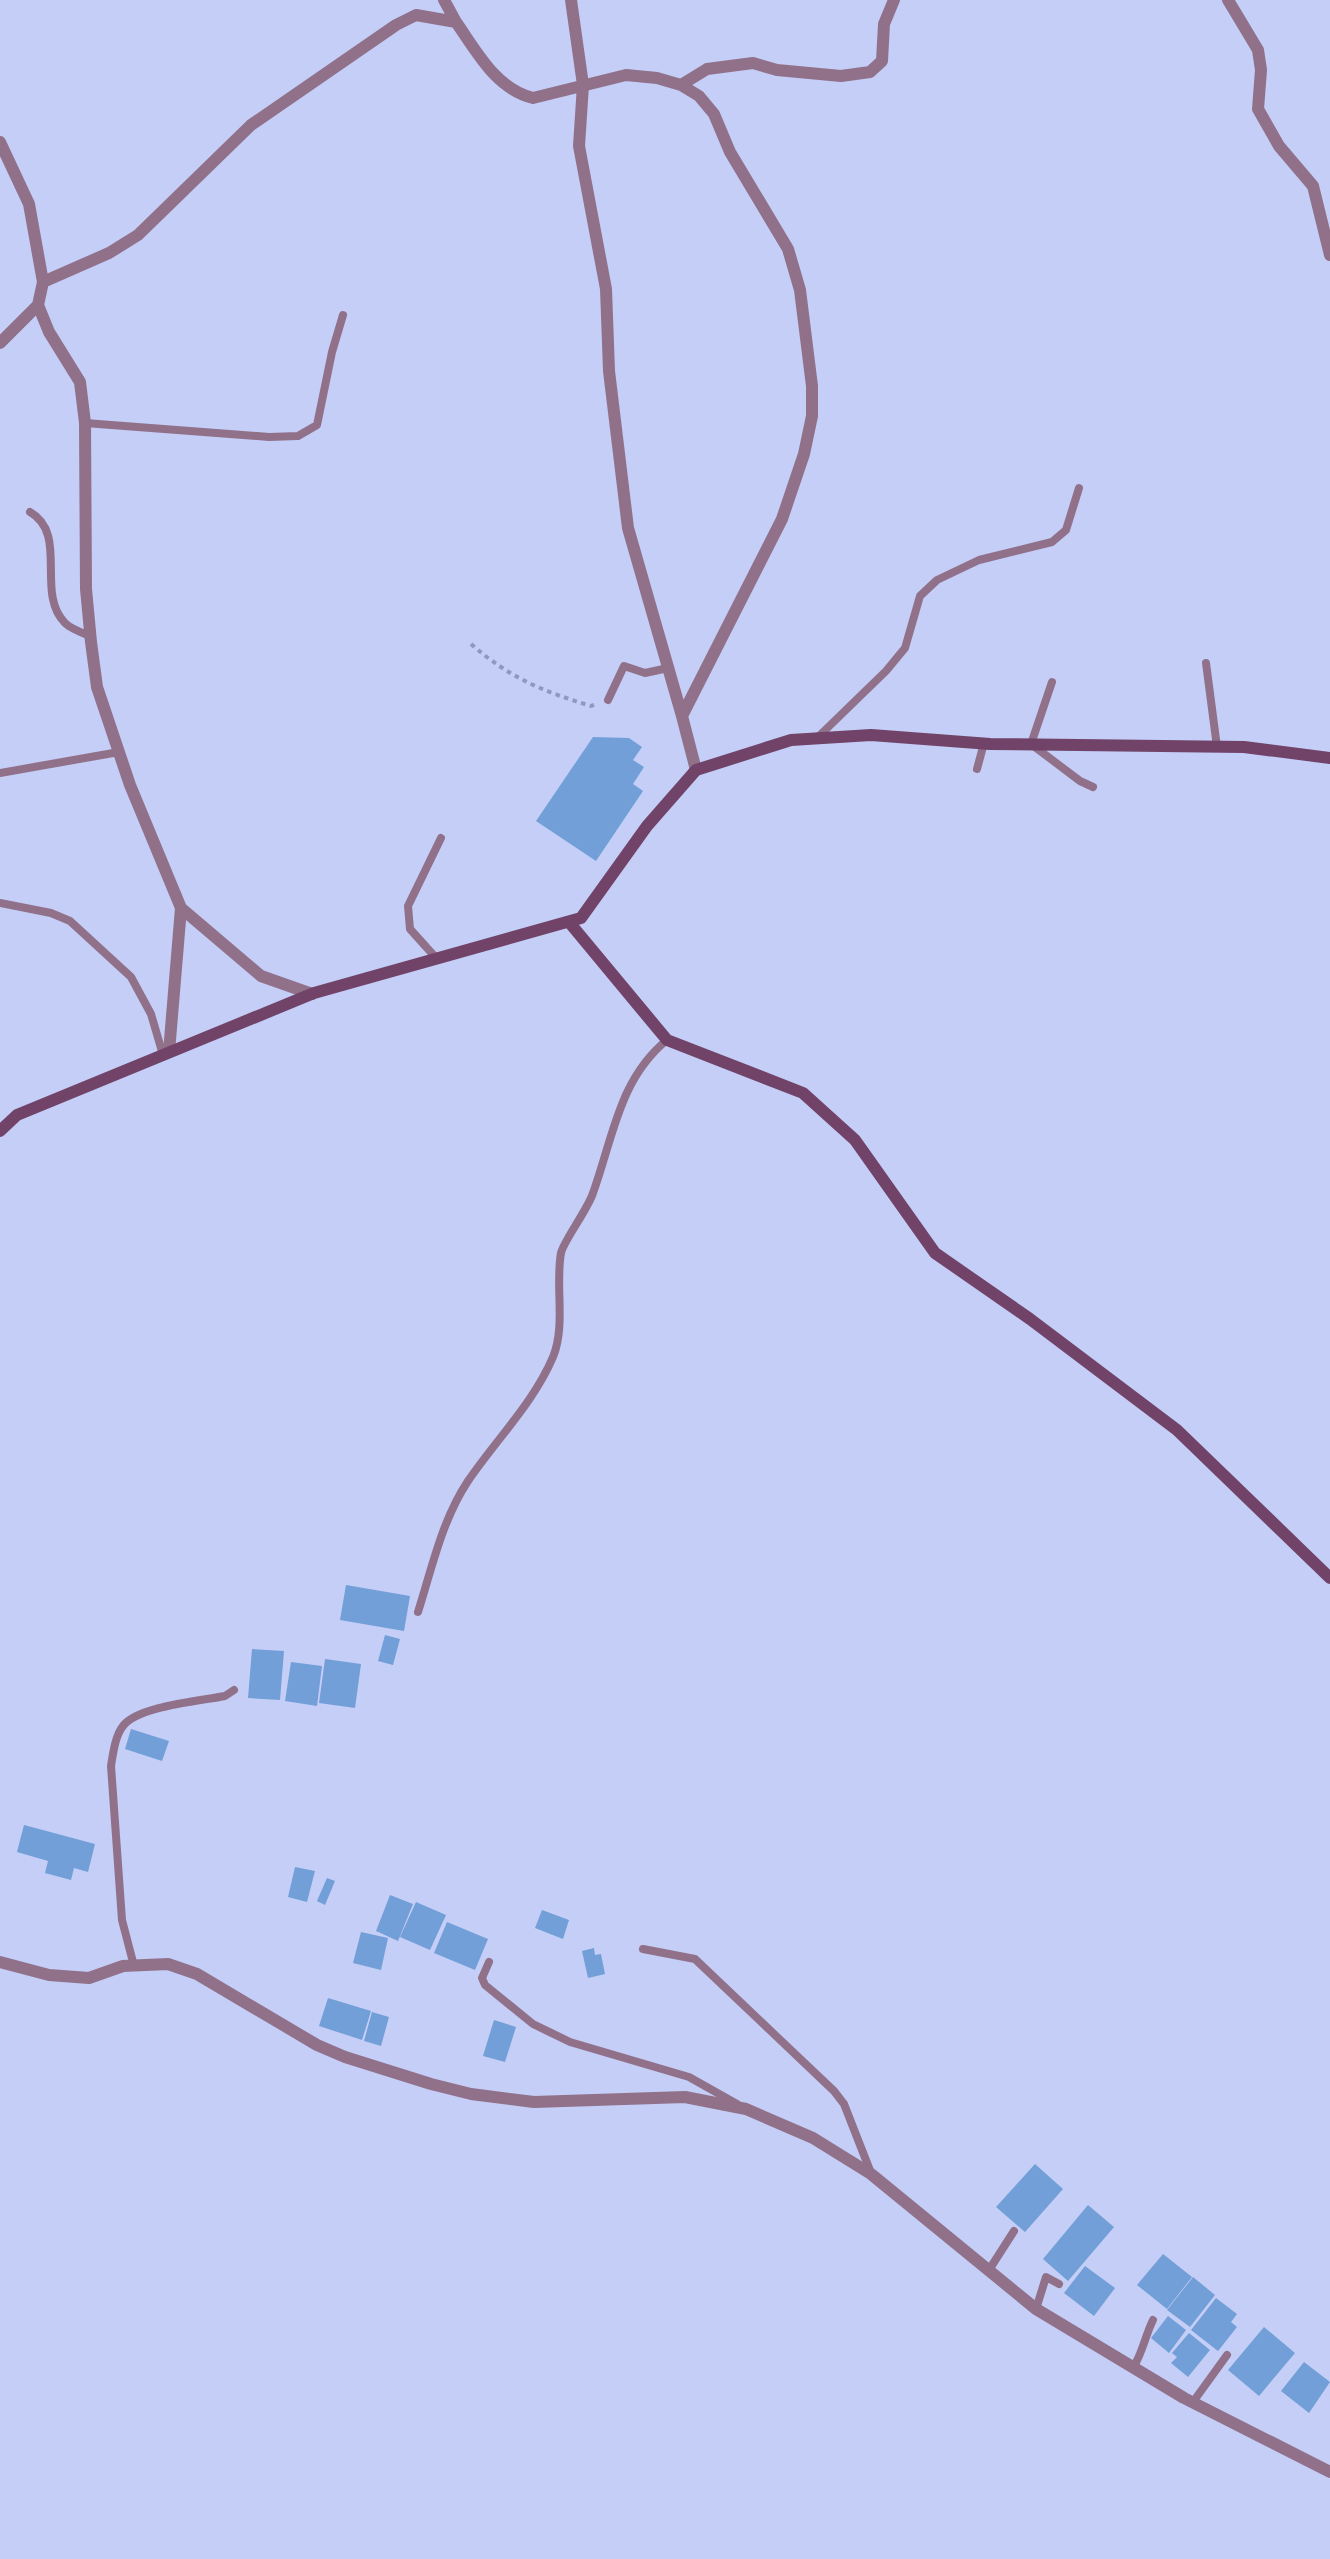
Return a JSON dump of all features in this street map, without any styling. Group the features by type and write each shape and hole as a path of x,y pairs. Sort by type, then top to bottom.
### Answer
{"street":[{"path":"444,0 456,22 489,68 504,85 520,95 533,98 626,75 657,78 681,85 699,96 714,114 730,152 788,249 800,290 812,386 812,416 804,454 782,519 682,716"},
{"path":"571,0 584,85 579,146 606,289 609,371 628,528 696,770"},
{"path":"681,85 707,69 753,63 777,70 841,76 870,72 882,61 884,24 894,0"},
{"path":"1228,0 1258,50 1261,70 1258,109 1280,146 1313,186 1330,255"},
{"path":"43,282 109,253 138,236 251,125 396,25 416,15 456,22"},
{"path":"0,142 29,204 43,282 38,305 0,344"},
{"path":"38,305 49,332 80,382 85,423 86,589 98,687 119,752 181,908 166,1054"},
{"path":"0,1131 17,1115 312,994 581,918 647,826 696,770 791,740 871,735 984,743 1244,747 1330,758"},
{"path":"181,908 261,976 312,994"},
{"path":"569,922 667,1040 802,1093 855,1140 934,1252 1030,1319 1177,1430 1330,1578"},
{"path":"0,1962 49,1975 90,1978 123,1966 168,1965 198,1974 317,2045 345,2057 432,2085 534,2102 685,2097 746,2109 813,2138 871,2174 1036,2309 1192,2402 1330,2472"}],"lane":[{"path":"85,423 269,437 298,436 309,432 317,425 321,414 332,352 343,315"},
{"path":"817,739 905,648 920,596 937,580 979,560 1052,542 1066,530 1079,488"},
{"path":"30,513 40,518 49,536 52,597 65,623 90,636"},
{"path":"1206,663 1217,747"},
{"path":"608,700 624,666 645,673 668,668"},
{"path":"1052,682 1031,744 1080,781 1094,787"},
{"path":"977,769 984,743"},
{"path":"0,773 119,752"},
{"path":"437,959 410,929 408,906 441,838"},
{"path":"0,903 51,913 70,921 131,977 151,1014 166,1054"},
{"path":"418,1612 442,1533 467,1483 525,1403 552,1357 557,1342 561,1250 593,1194 607,1143 636,1072 648,1055 667,1040"},
{"path":"135,1966 122,1920 111,1766 116,1742 123,1726 138,1714 225,1696 234,1690"},
{"path":"643,1949 695,1959 834,2091 844,2104 871,2174"},
{"path":"489,1962 482,1978 484,1985 533,2024 570,2042 689,2077 746,2109"},
{"path":"989,2271 1014,2230"},
{"path":"1036,2309 1046,2277 1059,2284"},
{"path":"1133,2368 1143,2351 1146,2333 1153,2320"},
{"path":"1192,2402 1227,2355"}],"path":[{"path":"471,644 494,664 541,691 591,706 608,700"}],"building":[{"path":"593,737 629,738 642,747 633,760 644,767 633,784 643,791 596,861 536,821"},
{"path":"346,1585 410,1596 404,1631 340,1620"},
{"path":"385,1635 400,1639 393,1665 378,1661"},
{"path":"252,1649 284,1651 280,1700 248,1698"},
{"path":"325,1659 361,1664 355,1708 319,1703"},
{"path":"291,1662 322,1666 317,1706 285,1701"},
{"path":"131,1729 169,1741 162,1761 125,1749"},
{"path":"24,1825 95,1844 88,1872 74,1868 71,1880 45,1873 48,1861 17,1852"},
{"path":"295,1867 315,1871 307,1902 288,1897"},
{"path":"327,1878 335,1881 325,1905 317,1901"},
{"path":"390,1895 413,1904 398,1941 376,1931"},
{"path":"416,1902 446,1915 430,1950 400,1937"},
{"path":"542,1910 569,1920 563,1939 535,1928"},
{"path":"447,1922 488,1939 475,1970 434,1953"},
{"path":"361,1932 388,1938 381,1970 353,1963"},
{"path":"594,1948 595,1955 601,1954 605,1974 588,1978 582,1951"},
{"path":"328,1998 371,2011 362,2040 319,2026"},
{"path":"372,2012 389,2017 381,2046 364,2041"},
{"path":"494,2020 516,2027 505,2062 483,2056"},
{"path":"1035,2164 1063,2189 1025,2232 996,2207"},
{"path":"1088,2205 1114,2227 1068,2281 1043,2259"},
{"path":"1163,2254 1192,2277 1167,2309 1137,2285"},
{"path":"1085,2266 1115,2288 1094,2316 1064,2293"},
{"path":"1193,2277 1215,2295 1190,2327 1167,2310"},
{"path":"1216,2298 1237,2314 1231,2322 1237,2327 1218,2351 1191,2330"},
{"path":"1168,2316 1186,2330 1169,2353 1151,2338"},
{"path":"1264,2327 1295,2353 1259,2396 1228,2370"},
{"path":"1189,2333 1210,2350 1188,2377 1171,2363 1177,2357 1172,2353"},
{"path":"1304,2362 1330,2382 1309,2413 1281,2391"}]}
